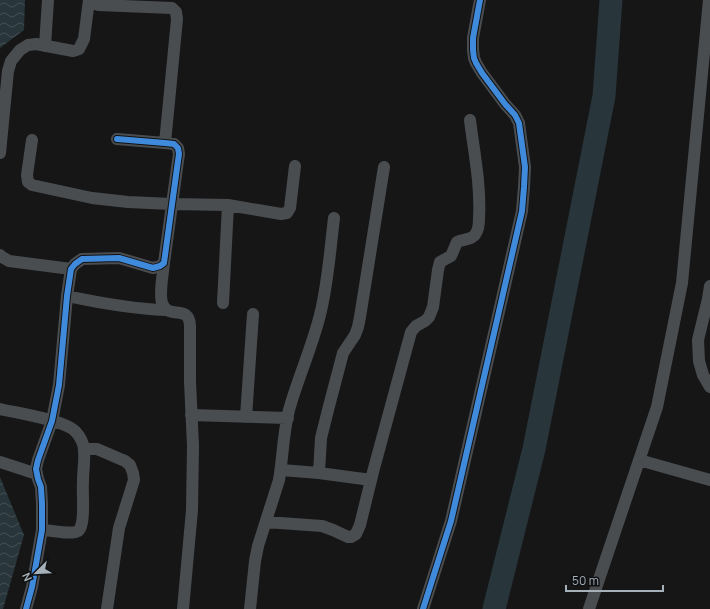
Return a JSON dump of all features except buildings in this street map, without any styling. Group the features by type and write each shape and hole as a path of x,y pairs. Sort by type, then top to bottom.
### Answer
{"street":[{"path":"45,46 48,0"},
{"path":"0,153 8,71 5,61 28,45 36,44 73,51 79,49 84,39 90,0 93,3 98,4 172,8 176,12 177,19 165,143"},
{"path":"423,609 451,521 522,211 525,167 519,123 515,115 482,73 474,58 474,38 480,0"},
{"path":"589,609 656,407 682,283 709,0"},
{"path":"266,522 322,526 348,537 356,534 360,525 411,332 416,326 429,317 433,307 440,262 451,256 457,242 472,238 476,233 478,226 480,206 470,120"},
{"path":"117,139 174,144 178,148 161,296 162,304 165,310"},
{"path":"32,140 27,175 28,182 32,185 92,198 128,202 228,205 281,214 287,213 290,208 295,166"},
{"path":"319,473 321,438 328,410 343,354 358,327 384,167"},
{"path":"223,303 228,205"},
{"path":"250,609 255,561 258,546 281,470 282,450 288,418 320,314 326,288 334,218"},
{"path":"0,255 9,261 71,269"},
{"path":"26,609 32,587 42,530 41,487 36,470 52,420 59,385 67,296 71,269 82,259 119,258 153,268 164,263"},
{"path":"710,286 698,340 699,361 703,375 710,387"},
{"path":"67,296 100,304 183,313 190,320 192,510 183,609"},
{"path":"246,417 253,314"},
{"path":"0,410 52,420 75,431 82,442 85,457 82,480 83,518 81,526 78,531 73,533 42,530"},
{"path":"191,415 288,418"},
{"path":"84,449 97,449 125,461 130,465 133,472 134,480 119,528 107,609"},
{"path":"639,460 710,480"},
{"path":"0,462 37,474"},
{"path":"281,470 319,473 371,480"}],"water":[{"path":"0,0 25,0 24,30 0,48"},
{"path":"0,477 24,535 3,609 0,609"}],"waterway":[{"path":"494,609 534,449 604,96 611,0"}],"cycle path":[{"path":"423,609 451,521 522,211 525,167 519,123 515,115 482,73 474,58 473,38 480,0"},
{"path":"26,609 32,587 42,530 41,487 36,469 52,421 59,385 67,296 71,269 82,259 119,258 153,268 164,263 179,154 178,148 174,144 117,139"}]}
